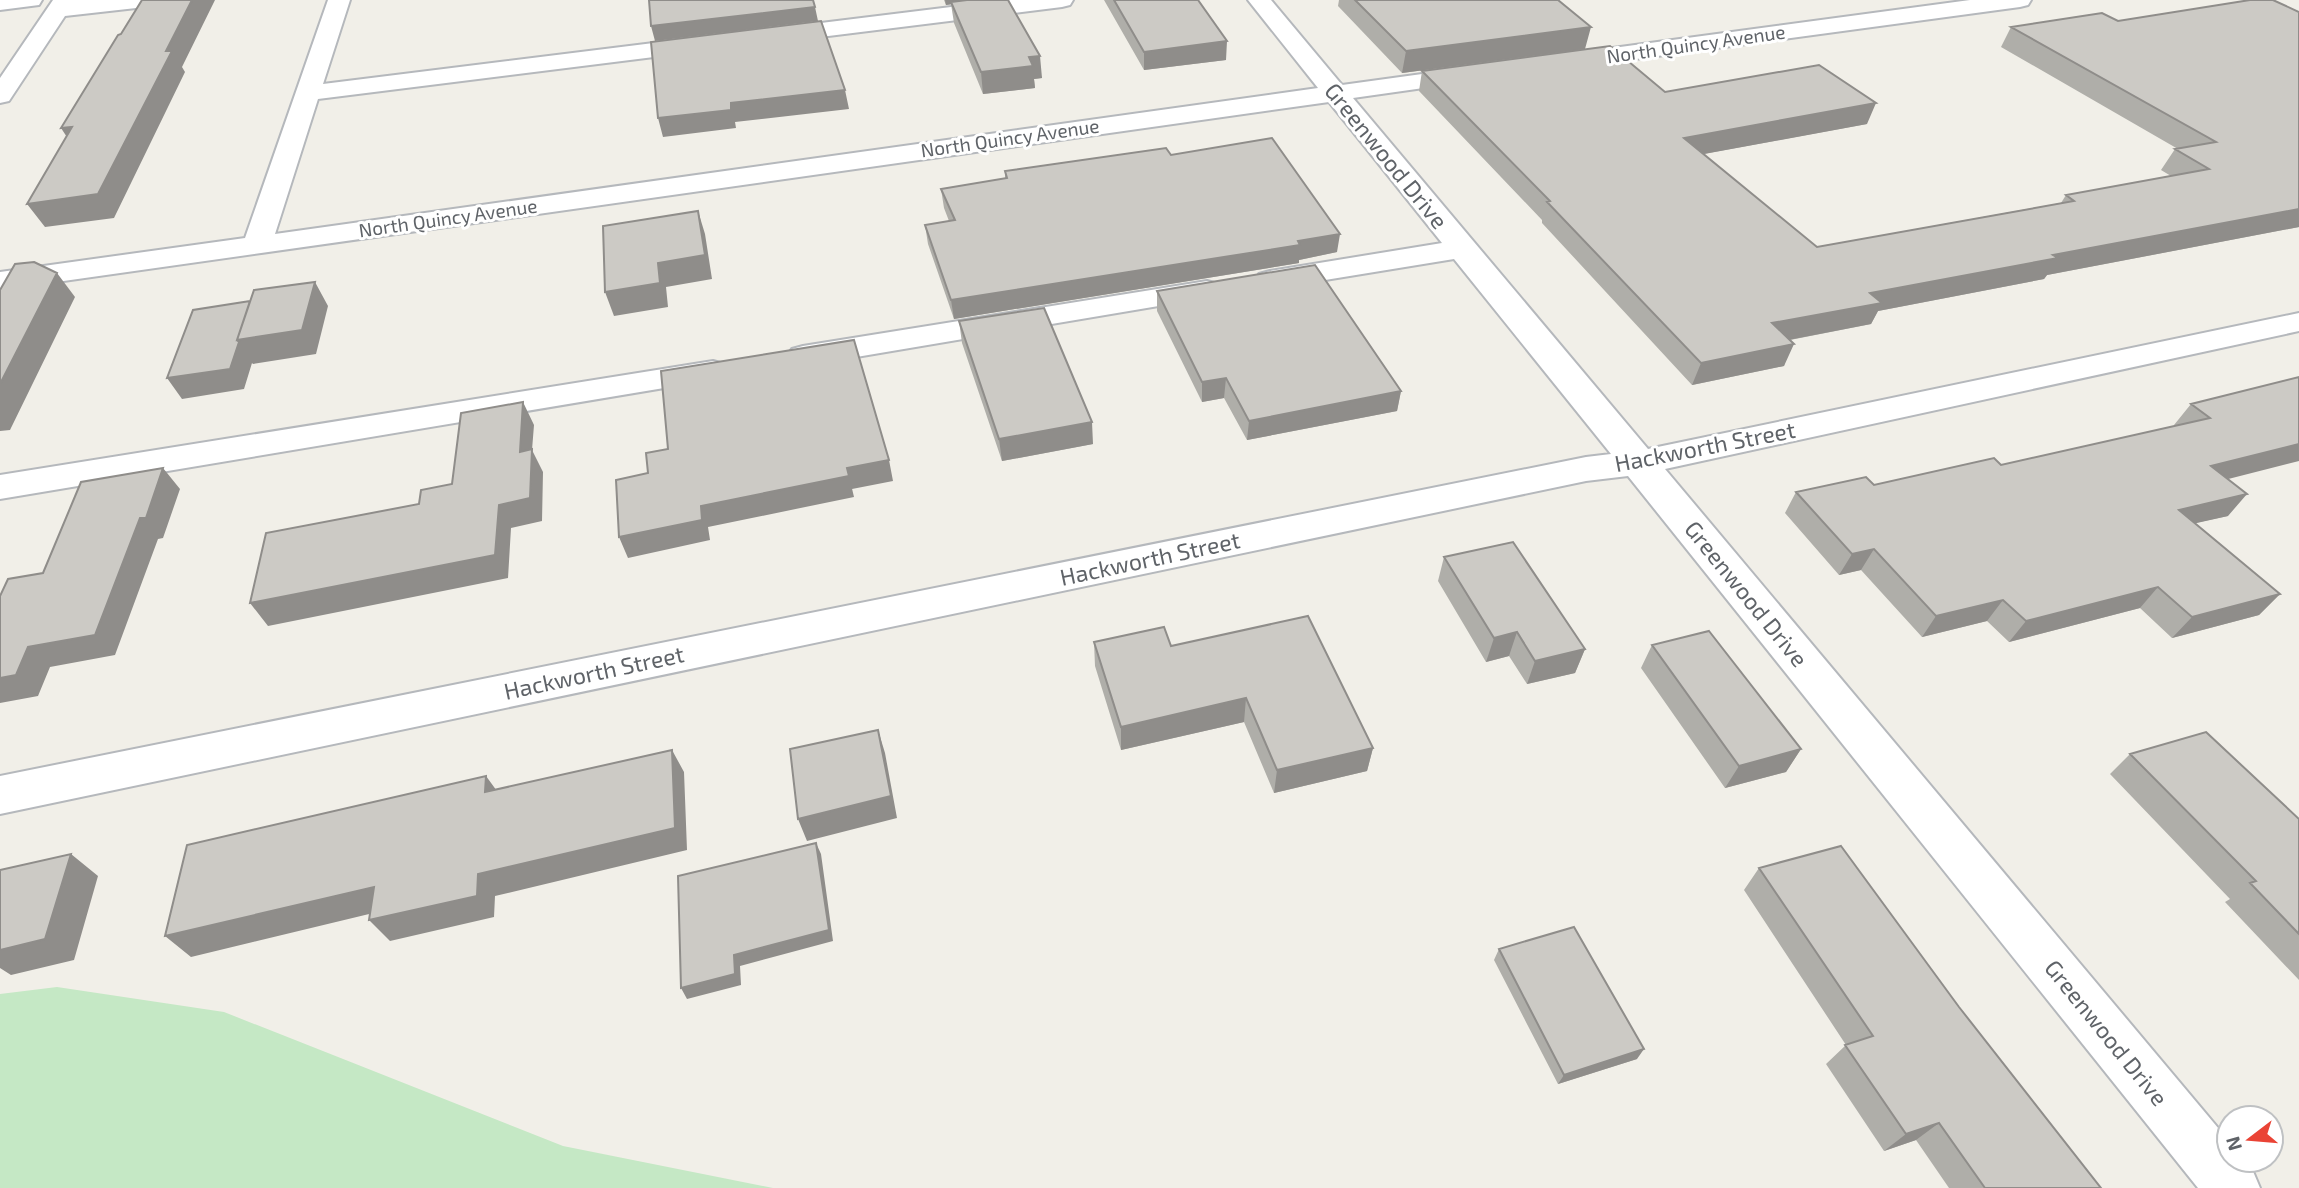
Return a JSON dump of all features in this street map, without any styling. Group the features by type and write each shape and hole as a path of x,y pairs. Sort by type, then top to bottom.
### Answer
{"street":[{"path":"0,3 31,0"},
{"path":"0,96 61,5 145,0"},
{"path":"257,244 339,0"},
{"path":"745,39 1062,0"},
{"name":"Greenwood Drive","path":"1259,0 2234,1188"},
{"name":"North Quincy Avenue","path":"1546,64 2020,0"},
{"path":"308,93 719,42"},
{"name":"North Quincy Avenue","path":"0,281 1493,71"},
{"path":"0,487 1461,249"},
{"name":"Hackworth Street","path":"0,795 1586,469 1638,463 2299,323"}],"green space":[{"path":"57,987 224,1012 563,1146 773,1188 0,1188 0,994"}],"building":[{"path":"142,0 192,0 166,51 172,51 98,194 27,204 72,127 61,128"},
{"path":"649,0 813,0 815,7 651,26"},
{"path":"1008,0 1040,56 1029,57 1033,66 981,72 951,2"},
{"path":"1114,0 1198,0 1227,41 1144,52"},
{"path":"1355,0 1558,0 1591,27 1406,51"},
{"path":"2250,0 2273,0 2299,12 2299,209 2053,255 2058,258 1870,293 1882,303 1772,323 1794,344 1701,363 1547,202 1550,201 1422,71 1610,46 1665,92 1819,65 1876,103 1684,138 1817,247 2074,201 2066,195 2209,169 2175,149 2216,142 2011,27 2102,13 2118,21"},
{"path":"821,21 845,90 731,103 731,110 658,118 651,42"},
{"path":"1272,138 1340,234 1298,241 1300,245 951,300 925,225 955,220 941,189 1007,178 1005,171 1166,148 1171,155"},
{"path":"698,211 705,255 658,263 660,283 605,292 603,226"},
{"path":"34,262 57,273 0,384 0,290 15,264"},
{"path":"1315,265 1401,391 1249,421 1226,378 1202,382 1157,291"},
{"path":"315,282 302,330 237,340 254,290"},
{"path":"250,301 230,369 167,378 193,310"},
{"path":"1044,308 1092,422 999,439 959,321"},
{"path":"854,340 889,460 847,468 849,476 701,506 702,520 619,537 616,480 648,473 646,453 668,449 661,371"},
{"path":"2299,377 2299,444 2211,466 2247,494 2179,510 2280,594 2192,617 2158,587 2026,621 2003,600 1936,616 1874,549 1852,554 1796,492 1866,477 1874,485 1994,458 2001,465 2210,418 2191,404"},
{"path":"523,402 520,452 532,449 530,498 499,505 495,555 250,603 266,533 419,504 421,490 452,484 461,413"},
{"path":"163,468 146,518 140,518 95,635 28,647 16,675 0,678 0,596 8,579 43,573 81,482"},
{"path":"1513,542 1585,649 1535,661 1517,632 1494,638 1444,557"},
{"path":"1308,616 1373,748 1277,770 1246,698 1121,727 1094,642 1164,627 1171,646"},
{"path":"1709,631 1801,749 1739,766 1652,645"},
{"path":"878,730 891,796 798,819 790,749"},
{"path":"2206,732 2299,819 2299,934 2250,883 2256,881 2130,754"},
{"path":"672,750 675,828 478,874 477,896 369,920 374,887 165,936 187,845 486,776 485,792"},
{"path":"816,843 829,930 734,955 735,974 681,988 678,876"},
{"path":"1841,846 1959,1007 2101,1188 1985,1188 1939,1123 1906,1134 1845,1045 1873,1036 1759,868"},
{"path":"71,854 45,939 0,950 0,870"},
{"path":"1574,927 1644,1049 1564,1075 1499,949"}]}
